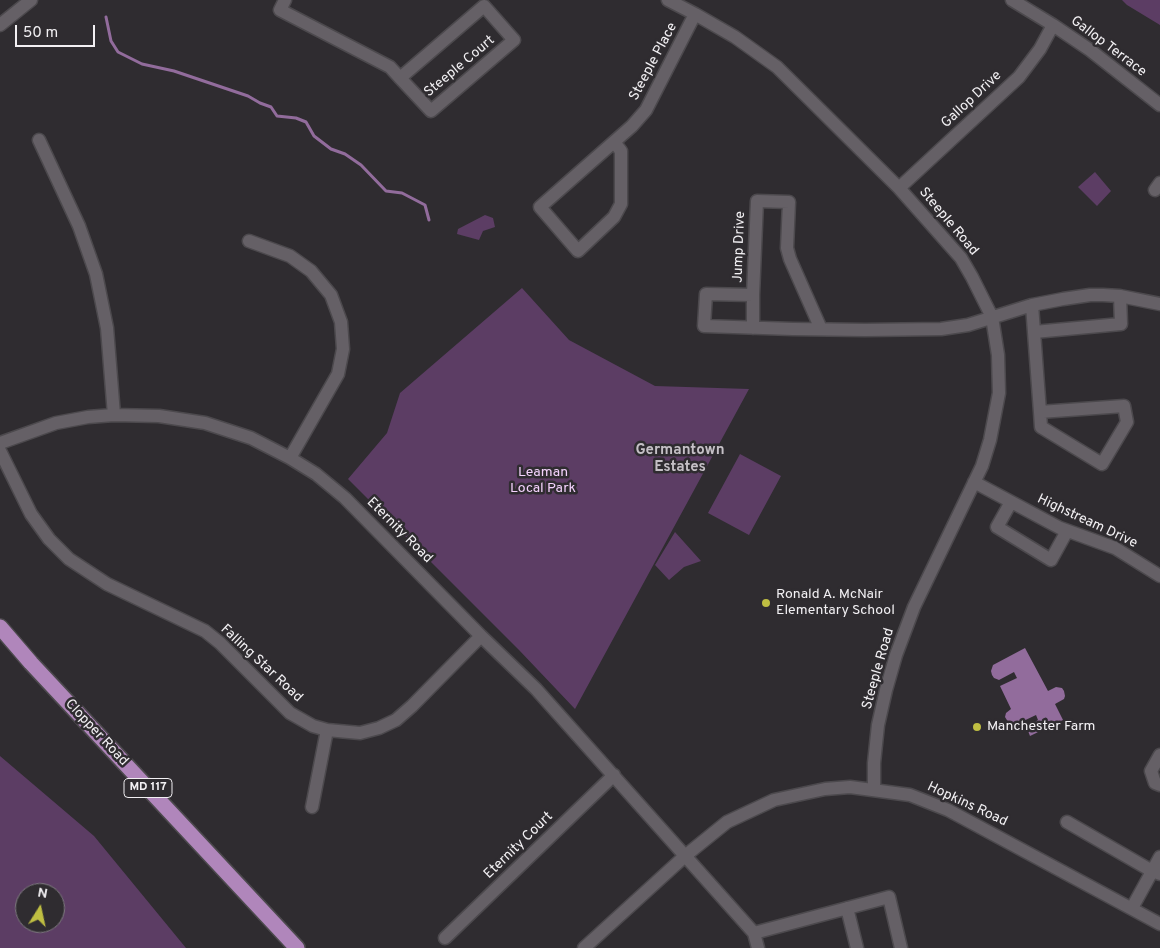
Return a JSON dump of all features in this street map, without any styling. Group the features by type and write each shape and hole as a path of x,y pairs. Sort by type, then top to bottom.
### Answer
{"main road":[{"name":"Clopper Road","path":"0,627 296,948"}],"street":[{"path":"0,24 32,0"},
{"name":"Steeple Court","path":"285,0 280,10 390,67 400,78 431,112 514,40 484,6 400,78"},
{"name":"Steeple Road","path":"668,0 735,37 777,67 900,188 961,258 992,317 998,355 999,393 990,440 982,466 914,607 896,655 878,726 874,763 874,790"},
{"name":"Gallop Terrace","path":"1012,0 1090,50 1160,105"},
{"name":"Steeple Place","path":"614,142 621,151 621,204 614,217 578,251 540,207 632,126 646,110 696,14"},
{"name":"Gallop Drive","path":"900,188 1019,77 1040,49 1053,25"},
{"path":"39,140 79,226 96,274 107,328 114,415"},
{"name":"Jump Drive","path":"821,330 787,248 789,202 757,200 754,295 706,294 704,326 821,330 941,330 968,325 992,317"},
{"path":"249,241 290,256 311,271 331,295 341,322 343,349 338,374 290,458"},
{"path":"753,328 754,295"},
{"path":"992,317 1032,305 1090,296 1120,296 1160,304"},
{"path":"1034,332 1122,324 1120,296"},
{"path":"1032,305 1041,427 1102,464 1127,422 1124,406 1040,412"},
{"name":"Eternity Road","path":"0,443 56,423 88,417 114,415 159,416 205,423 251,438 316,474 345,498 536,689 754,933"},
{"name":"Falling Star Road","path":"0,451 31,514 49,539 69,559 107,584 205,631 220,643 290,713 313,726 327,730 360,733 379,728 396,720 481,636"},
{"name":"Highstream Drive","path":"974,482 1060,528 1115,548 1160,576"},
{"path":"1011,502 997,527 1050,560 1067,531"},
{"path":"312,807 327,730"},
{"path":"1160,755 1151,771 1156,783 1160,785"},
{"name":"Eternity Court","path":"445,938 614,775"},
{"name":"Hopkins Road","path":"584,948 685,856 727,822 774,800 824,788 850,787 910,795 948,810 1160,924"},
{"path":"1067,822 1156,872"},
{"path":"1132,908 1156,872 1160,857"},
{"path":"758,948 754,933 889,897 901,948"},
{"path":"847,908 857,948"}],"green space":[{"path":"1122,0 1160,0 1160,25 1127,5"},
{"path":"1095,172 1111,191 1097,206 1078,187"},
{"path":"485,215 493,218 495,227 483,231 479,240 457,234 458,229"},
{"name":"Leaman Local Park","path":"522,288 569,340 655,386 749,389 575,709 519,650 348,479 387,433 400,393"},
{"path":"740,454 781,476 749,535 708,513"},
{"path":"675,532 701,561 684,567 669,580 655,565"},
{"path":"0,756 94,836 186,948 0,948"}],"shaded area":[{"path":"1025,648 1048,691 1056,687 1062,688 1065,696 1064,699 1055,704 1063,720 1030,736 1028,731 1032,724 1038,720 1036,715 1015,725 1010,725 1005,717 1006,713 1011,709 1000,686 1017,678 1014,672 999,680 994,678 991,671 993,665"}],"waterway":[{"path":"106,17 111,41 118,52 142,64 174,71 248,96 271,107 277,116 296,118 306,122 314,136 331,149 345,154 361,165 386,191 402,193 425,205 429,220"}],"place":[{"name":"Ronald A. McNair Elementary School","path":"766,603"},
{"name":"Manchester Farm","path":"977,727"}],"district":[{"name":"Germantown Estates","path":"680,460"}]}
